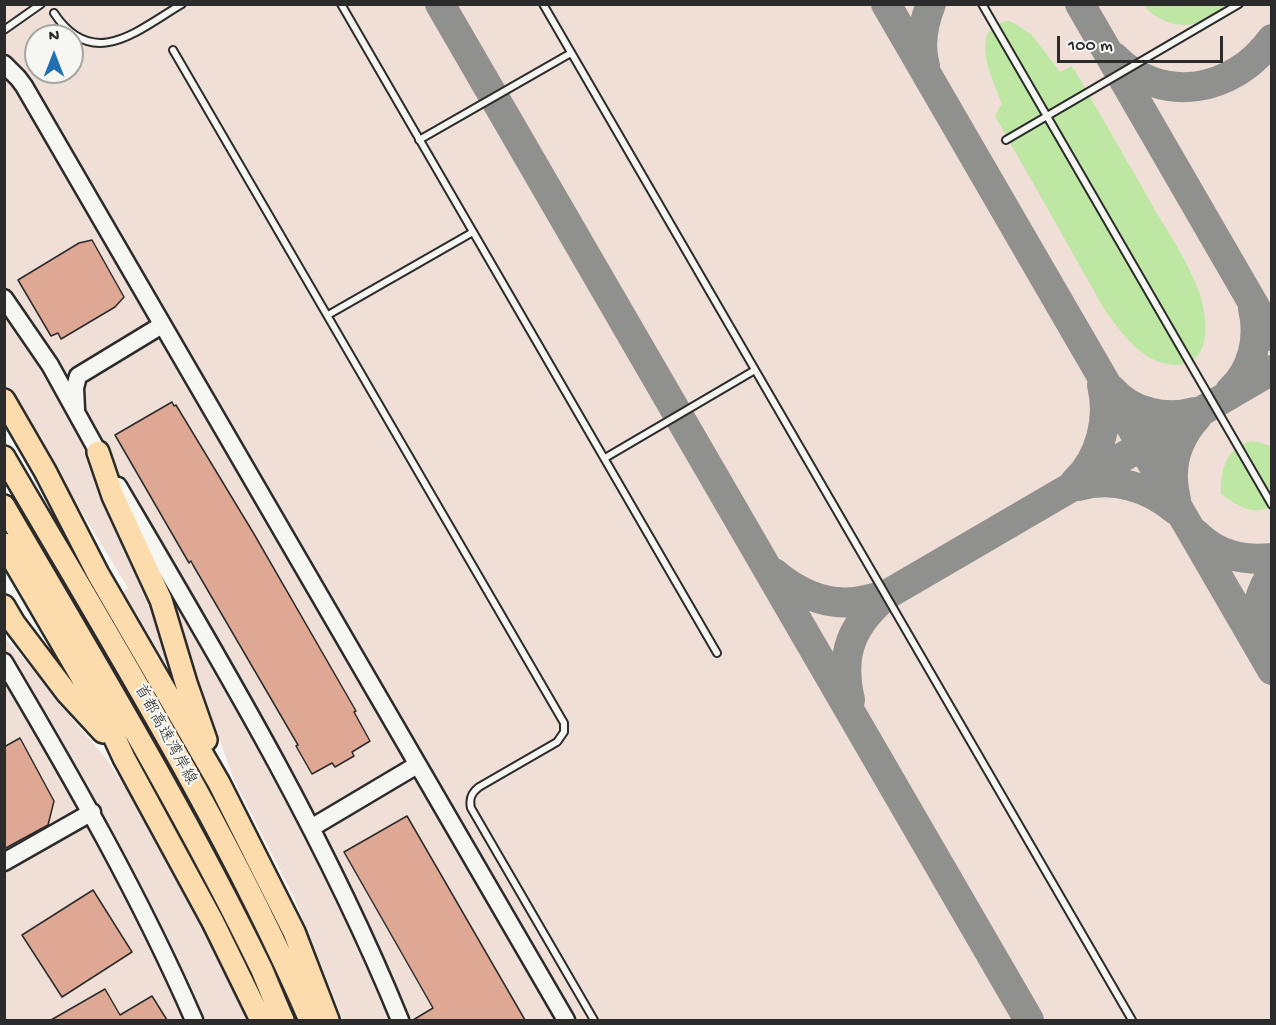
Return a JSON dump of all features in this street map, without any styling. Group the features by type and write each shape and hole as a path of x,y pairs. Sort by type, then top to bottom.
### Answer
{"highway":[{"path":"7,413 219,783 294,932 328,1020"},
{"path":"98,452 113,496 153,579 165,610 219,783"},
{"name":"首都高速湾岸線","path":"4,457 213,822 310,1020"},
{"name":"首都高速湾岸線","path":"4,506 188,826 262,971 283,1020"},
{"path":"4,544 106,719 124,758 208,912 261,1020"},
{"path":"4,606 67,693 96,723 124,758"},
{"path":"4,630 47,677 67,693"}],"street":[{"path":"4,64 24,86 566,1020"},
{"path":"4,298 50,364 98,452 229,678 311,828 378,965 400,1020"},
{"path":"50,364 64,369 74,369 161,322"},
{"path":"76,413 74,398 78,376 161,322"},
{"path":"4,662 92,812 142,907 194,1020"},
{"path":"311,828 417,765"},
{"path":"4,862 92,812"}],"lane":[{"path":"4,30 41,4"},
{"path":"54,13 63,26 78,37 106,44 125,38 182,4"},
{"path":"341,4 717,652"},
{"path":"543,4 1132,1020"},
{"path":"982,4 1272,505"},
{"path":"1006,140 1239,4"},
{"path":"174,50 564,723 564,732 557,742 479,787 471,795 470,802 471,808 594,1020"},
{"path":"419,140 571,52"},
{"path":"328,315 473,231"},
{"path":"604,458 755,370"}],"shaded area":[{"path":"4,5 1271,5 1271,1020 343,1020 294,897 235,782 204,698 201,699 180,688 123,592 128,588 5,386"},
{"path":"4,637 51,688 61,706 128,788 232,976 232,987 247,1020 5,1020"}],"green space":[{"path":"1143,5 1226,5 1207,20 1184,25 1162,20"},
{"path":"1010,21 1031,34 1060,72 1071,66 1075,71 1186,262 1200,295 1205,319 1204,343 1200,353 1192,361 1167,364 1148,357 1118,328 1106,312 995,116 1002,103 989,68 985,42 989,32 997,25"},
{"path":"1253,441 1271,446 1271,507 1257,510 1244,508 1221,494 1222,476 1231,453 1244,443"}],"building":[{"path":"92,240 124,297 115,307 61,339 58,333 51,336 18,280 79,243"},
{"path":"172,402 174,406 176,405 254,534 356,711 354,712 370,741 352,752 354,756 335,767 332,763 312,774 296,746 298,745 115,435"},
{"path":"20,738 54,801 48,825 4,849 4,747"},
{"path":"407,816 525,1020 413,1020 433,1008 344,852"},
{"path":"93,890 132,952 62,997 22,935"},
{"path":"105,989 120,1015 152,996 167,1020 51,1020"}],"taxiway":[{"path":"440,4 1029,1020"},
{"path":"886,4 1272,670"},
{"path":"925,66 922,50 923,35 931,4"},
{"path":"1080,4 1272,336"},
{"path":"1114,57 1133,72 1154,82 1175,87 1197,86 1218,81 1238,71 1256,57 1272,39"},
{"path":"1230,391 1238,383 1253,353 1256,331 1253,308"},
{"path":"850,700 846,668 851,641 865,617 888,594 1272,370"},
{"path":"1075,482 1091,461 1101,437 1105,411 1102,385"},
{"path":"1112,390 1129,404 1150,413 1173,415 1195,412"},
{"path":"1176,500 1173,477 1176,455 1184,435 1197,417"},
{"path":"1078,486 1104,482 1130,486 1154,495 1176,510"},
{"path":"1195,533 1212,547 1230,555 1272,558"},
{"path":"774,573 807,594 831,601 857,602 888,594"},
{"path":"1258,644 1256,625 1258,607 1263,590 1272,573"}]}
